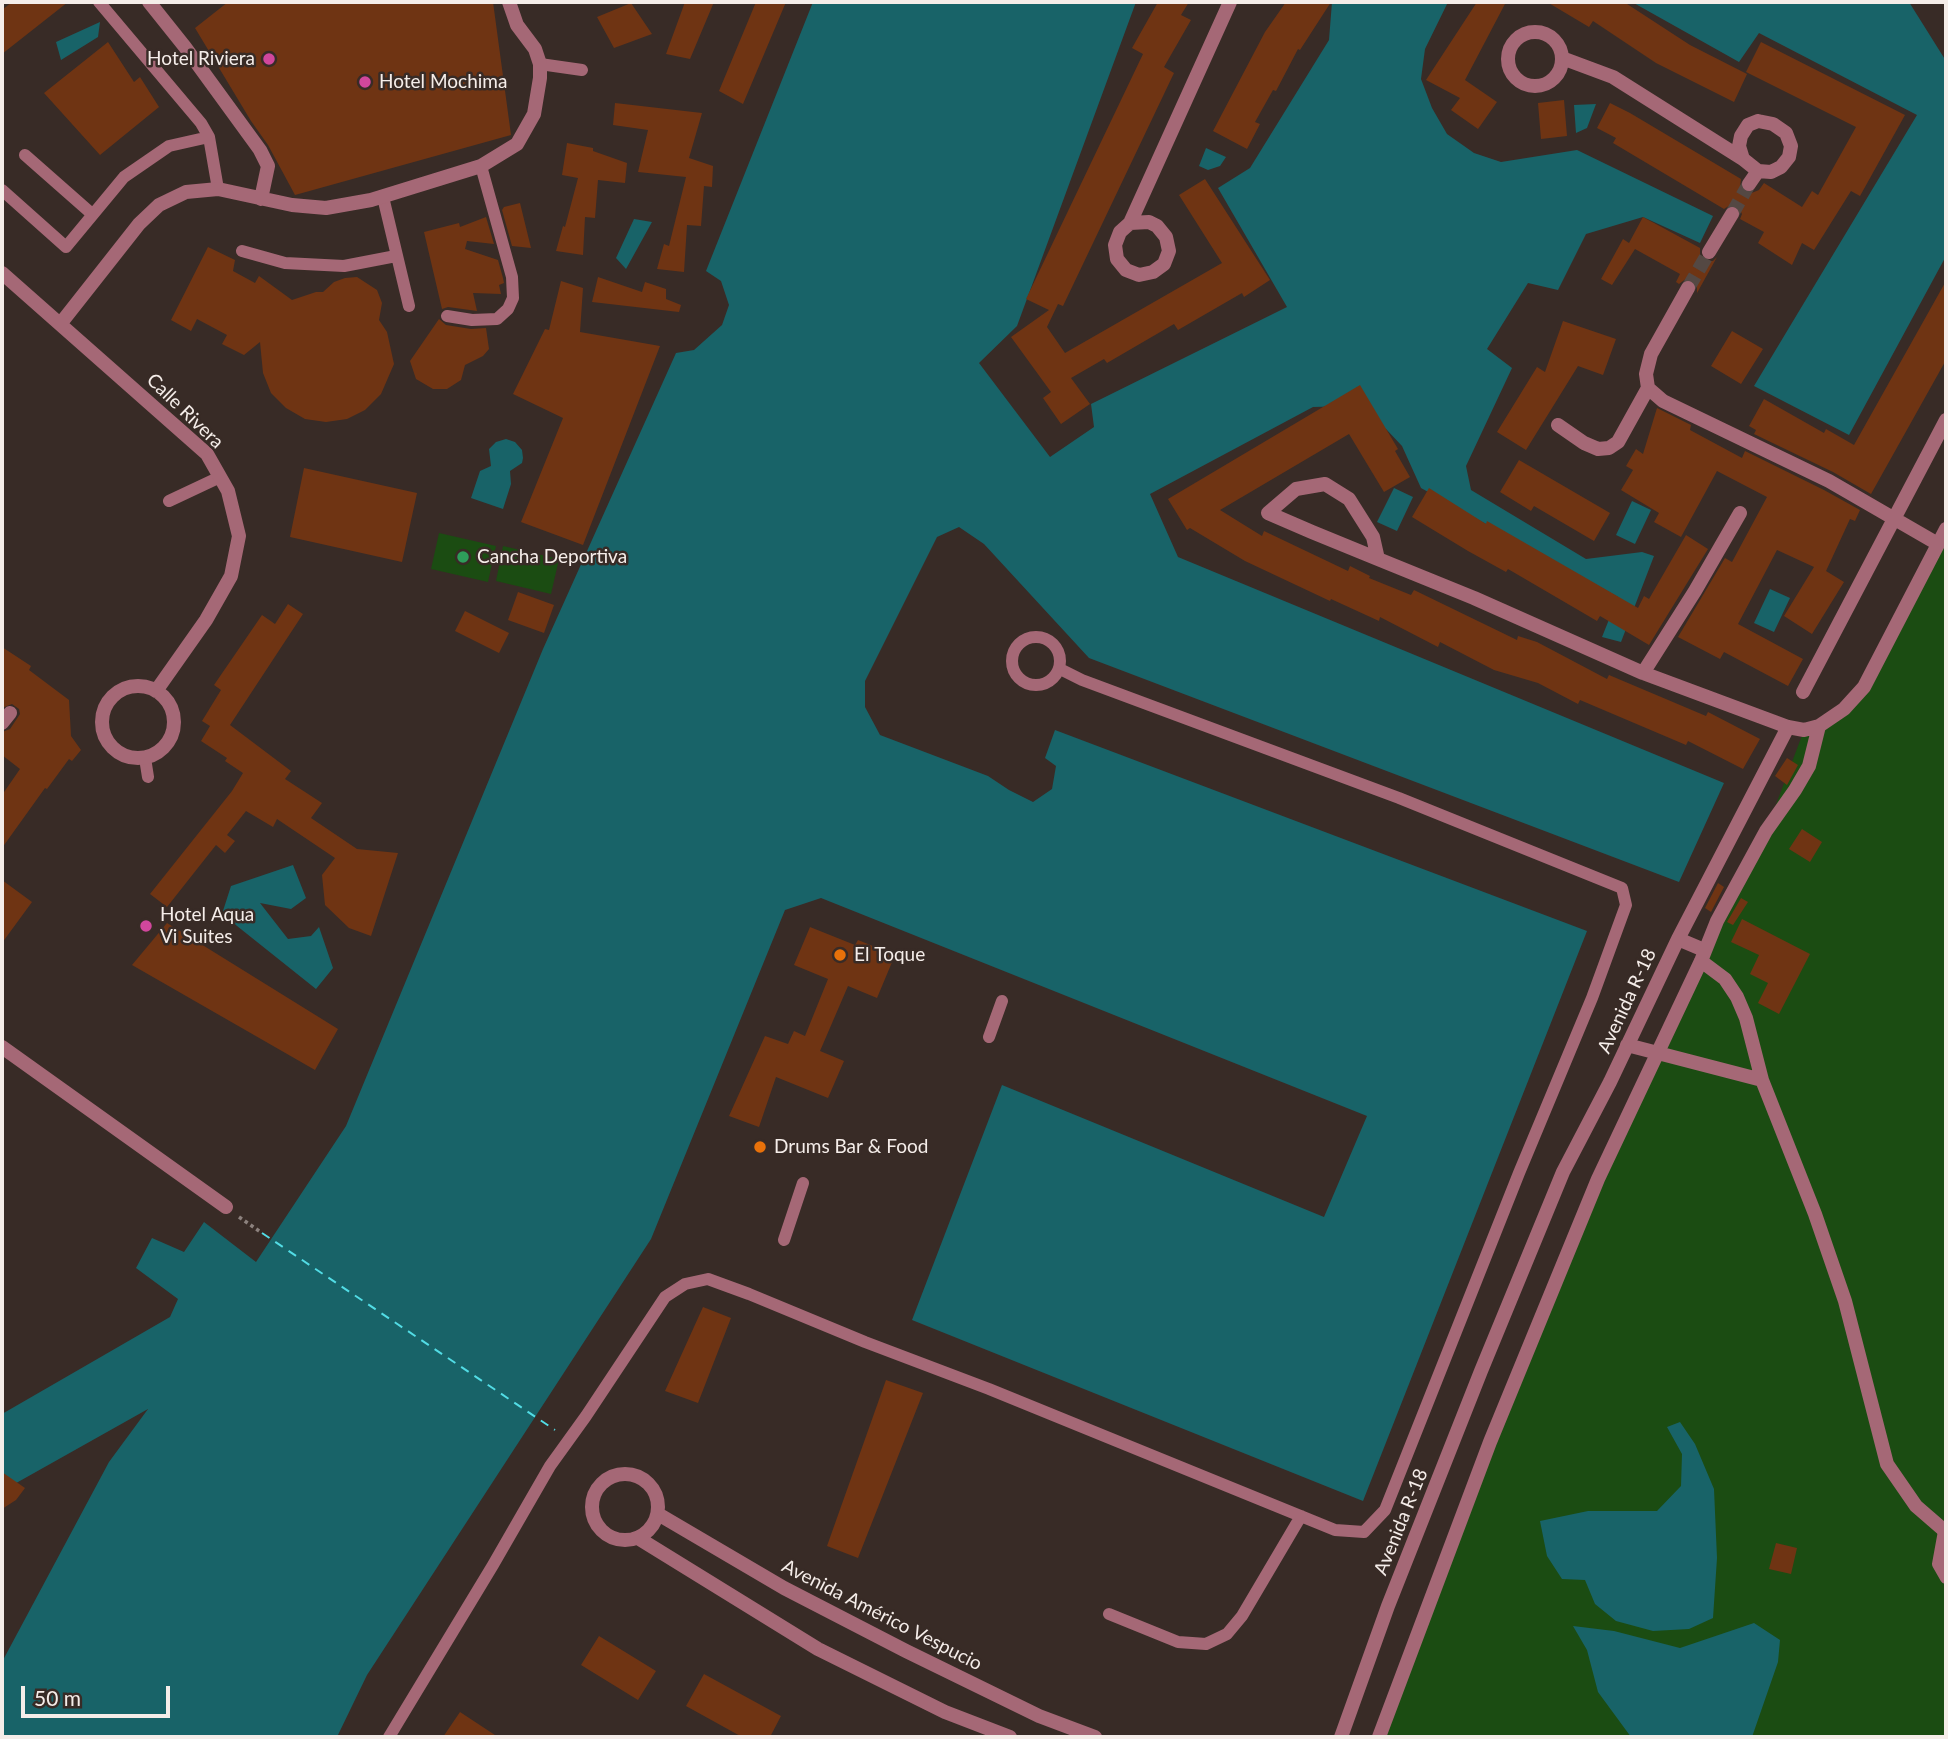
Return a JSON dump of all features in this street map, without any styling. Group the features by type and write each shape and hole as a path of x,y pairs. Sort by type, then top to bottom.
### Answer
{"street":[{"path":"149,2 260,150 268,166 261,199"},
{"path":"61,323 139,224 159,205 186,192 218,189 292,205 326,208 383,197 481,166 517,144 534,114 540,64 535,49 517,25 509,2"},
{"path":"1130,223 1230,2"},
{"path":"1562,58 1613,77 1742,159 1753,177 1781,167 1789,157 1791,146 1786,133 1773,124 1758,121 1748,125 1741,136 1739,146 1742,159"},
{"path":"1709,253 1732,214"},
{"name":"Calle Rivera","path":"2,273 207,454 228,491 239,536 231,576 206,620 156,691"},
{"path":"1558,425 1598,449 1609,448 1618,442 1648,388 1646,374 1651,354 1688,288"},
{"path":"1648,388 1663,401 1829,481 1938,544"},
{"path":"1803,692 1946,420"},
{"path":"1378,559 1373,537 1349,499 1325,484 1296,489 1268,513 1312,532 1378,559 1474,598 1643,673 1788,727 1804,730 1819,726 1844,709 1864,687 1946,529"},
{"path":"1643,673 1740,513"},
{"path":"145,687 156,691 166,699 172,709 175,722 173,734 157,753 145,758 134,758 113,748 102,728 106,705 113,696 123,690 145,687"},
{"path":"1379,1737 1490,1442 1598,1179 1702,956 1766,831 1796,790 1809,766 1819,726"},
{"path":"1678,939 1788,727"},
{"name":"Avenida R-18","path":"1341,1737 1388,1606 1563,1172 1678,939 1702,956 1725,979 1737,997 1746,1018 1762,1080 1815,1214 1845,1301 1887,1464 1916,1506 1945,1531"},
{"path":"1627,1045 1762,1080"},
{"path":"2,1047 226,1207"},
{"path":"629,1473 639,1476 655,1492 658,1514 654,1524 638,1538 616,1539 606,1535 598,1527 591,1506 599,1485 607,1478 629,1473"},
{"name":"Avenida Américo Vespucio","path":"658,1514 784,1588 906,1651 1039,1716 1095,1737"},
{"path":"638,1538 818,1649 945,1712 1010,1737"}],"lane":[{"path":"99,2 201,123 209,137 218,189"},
{"path":"540,64 582,70"},
{"path":"2,190 66,247 124,177 169,146 209,137"},
{"path":"25,155 93,214"},
{"path":"447,316 472,320 497,319 508,309 513,298 512,277 481,166"},
{"path":"383,197 409,306"},
{"path":"242,251 285,263 344,266 397,256"},
{"path":"169,500 220,477"},
{"path":"389,1737 550,1466 665,1297 685,1284 708,1279 750,1294 1335,1530 1364,1532 1385,1510 1592,998 1626,905 1622,888 1399,799 1082,680 1060,669"},
{"path":"145,758 148,776"},
{"path":"989,1037 1002,1001"},
{"path":"785,1240 803,1183"},
{"path":"1109,1614 1178,1642 1206,1644 1227,1634 1242,1616 1301,1516"},
{"path":"1945,1531 1938,1564 1946,1578"}],"path":[{"path":"226,1207 262,1233"}],"green space":[{"path":"1946,529 1946,1737 1382,1737 1598,1179 1766,831 1804,730 1844,709"},
{"name":"Cancha Deportiva","path":"439,533 496,546 488,582 431,569"},
{"name":"Cancha Deportiva","path":"503,546 559,559 551,594 496,581"}],"water":[{"path":"813,2 1136,2 1017,326 979,363 1050,457 1094,427 1091,404 1287,307 1218,188 1250,168 1329,40 1332,2 1448,2 1425,49 1421,79 1432,108 1447,134 1474,153 1501,162 1577,150 1713,216 1700,243 1643,217 1586,234 1558,290 1528,283 1487,349 1512,368 1466,466 1471,490 1586,559 1642,552 1654,556 1621,642 1602,637 1618,597 1421,488 1402,446 1386,429 1348,406 1313,407 1150,494 1178,557 1724,783 1679,882 1089,658 984,544 959,527 937,537 865,681 865,707 880,735 988,776 1033,802 1052,789 1056,766 1045,758 1055,730 1587,931 1363,1501 912,1320 1002,1085 1324,1217 1367,1116 821,898 785,910 651,1239 367,1675 337,1737 2,1737 2,1662 109,1462 148,1409 2,1491 2,1414 170,1317 178,1299 136,1268 152,1238 184,1252 204,1222 256,1262 346,1126 543,649 676,353 694,350 722,325 729,305 721,281 706,271"},
{"path":"1632,2 1909,2 1946,61 1946,256 1849,435 1754,386 1917,115 1759,33 1739,62"},
{"path":"100,22 98,37 61,60 56,42"},
{"path":"1596,104 1587,128 1576,133 1574,105"},
{"path":"1206,148 1226,157 1220,166 1208,170 1199,166"},
{"path":"634,219 652,222 626,269 616,258"},
{"path":"506,439 515,442 522,450 523,458 522,463 510,471 511,484 503,509 471,498 480,471 491,466 489,449 496,442"},
{"path":"1394,488 1413,497 1397,531 1377,522"},
{"path":"1632,501 1651,510 1635,544 1616,535"},
{"path":"1770,589 1790,598 1774,632 1754,623"},
{"path":"293,865 306,898 291,909 260,903 288,939 311,936 319,927 333,968 316,989 222,914 231,886"},
{"path":"1680,1422 1695,1444 1714,1489 1717,1558 1713,1618 1689,1629 1653,1631 1616,1621 1595,1604 1585,1580 1562,1579 1547,1556 1540,1521 1588,1511 1657,1511 1681,1486 1682,1454 1667,1427"},
{"path":"1754,1623 1780,1640 1778,1662 1752,1737 1631,1737 1598,1692 1587,1650 1573,1626 1614,1631 1680,1648"}],"building":[{"path":"12,2 68,2 2,54 2,10"},
{"name":"Hotel Mochima","path":"228,2 493,2 511,135 295,195 268,145 195,28"},
{"path":"685,2 714,2 690,59 666,54"},
{"path":"756,2 786,2 743,104 719,91"},
{"path":"1158,2 1189,2 1181,15 1191,20 1164,67 1174,73 1063,306 1058,304 1047,327 1065,353 1222,263 1179,195 1205,179 1270,280 1244,297 1242,293 1178,330 1174,324 1107,363 1104,359 1071,378 1090,404 1061,424 1043,398 1051,392 1011,337 1049,310 1026,299 1143,54 1132,48"},
{"path":"1286,2 1331,2 1300,50 1298,49 1276,91 1273,90 1255,122 1260,124 1247,149 1213,131 1265,32"},
{"path":"1477,2 1506,2 1465,80 1497,102 1478,129 1451,110 1460,98 1426,80"},
{"path":"1547,2 1624,2 1690,45 1747,74 1734,102 1656,63 1593,21 1589,27"},
{"path":"631,3 652,34 614,48 597,17"},
{"path":"108,42 134,82 140,77 159,107 100,155 44,93"},
{"path":"1761,42 1905,115 1860,196 1851,191 1814,250 1802,243 1792,265 1758,243 1764,232 1740,219 1742,214 1738,206 1732,204 1724,209 1613,143 1616,138 1597,128 1610,103 1741,179 1740,187 1744,192 1749,194 1759,190 1764,183 1802,207 1812,191 1818,195 1856,127 1746,72"},
{"path":"1564,100 1567,136 1541,139 1538,103"},
{"path":"615,103 702,113 689,158 713,166 712,187 704,186 701,226 687,225 684,272 657,269 664,244 669,246 686,177 638,172 648,130 613,125"},
{"path":"567,143 593,148 593,151 627,163 625,183 598,180 595,218 585,217 583,255 556,251 578,178 562,175"},
{"path":"520,203 531,248 512,246 502,210"},
{"path":"486,217 494,244 467,241 465,249 498,260 504,283 499,285 501,294 473,293 477,311 448,307 442,309 424,232 459,223 460,227"},
{"path":"1643,217 1700,248 1700,256 1705,261 1713,261 1717,257 1697,293 1697,284 1693,280 1687,278 1679,284 1676,282 1680,274 1635,249 1612,285 1601,279 1623,239 1629,243"},
{"path":"208,247 235,260 233,271 255,283 259,276 292,300 323,292 334,282 345,278 357,277 377,290 382,303 379,320 387,332 394,364 381,394 365,410 347,419 326,422 305,419 286,408 271,393 263,373 260,342 244,355 222,344 227,335 197,319 191,331 171,320"},
{"path":"598,277 642,292 645,282 666,289 666,299 681,305 679,312 592,302"},
{"path":"561,281 583,288 580,332 660,346 583,545 521,522 563,418 513,394 545,329 549,330"},
{"path":"1946,281 1946,360 1871,494 1833,472 1754,434 1756,430 1749,426 1764,399 1824,433 1826,429 1854,445"},
{"path":"439,319 446,325 471,329 486,328 489,349 483,356 465,365 461,380 447,389 433,389 416,379 410,361"},
{"path":"1563,321 1616,339 1603,375 1578,366 1526,450 1497,432 1537,367 1545,372"},
{"path":"1732,331 1763,349 1741,384 1711,366"},
{"path":"1360,385 1398,449 1395,451 1410,477 1384,492 1349,434 1220,510 1262,536 1264,531 1348,571 1350,566 1370,576 1369,578 1411,595 1414,590 1517,640 1518,636 1537,642 1607,679 1609,675 1706,716 1708,712 1760,739 1743,769 1688,741 1686,745 1580,700 1578,704 1538,683 1494,670 1440,642 1438,647 1380,617 1379,621 1331,599 1330,601 1245,561 1190,528 1187,530 1168,499"},
{"path":"1657,408 1691,425 1690,430 1742,458 1745,451 1860,510 1855,521 1850,519 1826,571 1844,582 1812,634 1784,616 1814,567 1777,550 1738,624 1803,659 1788,686 1724,652 1720,659 1678,637 1725,558 1732,562 1767,497 1717,471 1681,537 1654,522 1659,513 1621,490 1633,470 1626,466 1636,449 1643,454"},
{"path":"1519,460 1610,513 1594,541 1534,506 1531,511 1500,492"},
{"path":"304,468 417,493 402,562 290,537"},
{"path":"1429,488 1486,524 1487,521 1638,608 1644,596 1649,599 1686,535 1708,549 1649,645 1600,616 1597,621 1508,569 1506,572 1412,517"},
{"path":"518,592 554,605 544,633 508,620"},
{"path":"288,604 303,614 230,725 291,771 285,779 322,803 311,818 357,849 398,853 371,936 349,928 325,905 322,875 335,858 277,819 273,827 246,811 227,835 235,841 225,853 216,845 167,907 150,894 232,791 243,773 225,761 227,758 201,741 210,726 202,721 221,690 214,685 262,615 275,624"},
{"path":"465,611 509,633 499,653 455,631"},
{"path":"2,647 31,666 29,670 69,700 71,736 81,750 72,761 69,759 47,789 45,788 2,848 2,795 20,769 2,755 2,732 10,729 20,714 19,709 12,704 2,708"},
{"path":"1787,758 1798,765 1787,785 1775,776"},
{"path":"1802,829 1822,842 1810,862 1789,849"},
{"path":"2,880 32,902 2,943"},
{"path":"1718,883 1724,887 1711,912 1705,908"},
{"path":"1741,898 1748,902 1733,925 1727,922"},
{"path":"1742,919 1810,954 1779,1014 1758,1003 1768,983 1750,974 1759,955 1731,942"},
{"path":"167,923 338,1029 315,1070 132,965"},
{"path":"810,927 855,945 858,940 895,955 877,998 848,986 820,1051 844,1061 828,1098 776,1077 759,1127 729,1116 765,1036 788,1044 794,1031 805,1036 828,979 794,965"},
{"path":"703,1307 731,1318 698,1403 665,1391"},
{"path":"886,1380 923,1393 858,1558 827,1546"},
{"path":"2,1472 25,1488 16,1500 2,1509"},
{"path":"1776,1543 1797,1548 1791,1574 1769,1569"},
{"path":"599,1636 656,1671 638,1700 581,1665"},
{"path":"704,1674 781,1716 770,1737 742,1737 686,1706"},
{"path":"460,1712 498,1737 443,1737"}],"ferry route":[{"path":"262,1233 555,1430"}],"tunnel":[{"path":"1732,214 1749,184"},
{"path":"1688,288 1709,252"}],"place":[{"name":"Hotel Riviera","path":"269,59"},
{"name":"Hotel Mochima","path":"365,82"},
{"name":"Cancha Deportiva","path":"463,557"},
{"name":"Hotel Aqua Vi Suites","path":"146,926"},
{"name":"El Toque","path":"840,955"},
{"name":"Drums Bar & Food","path":"760,1147"}]}
